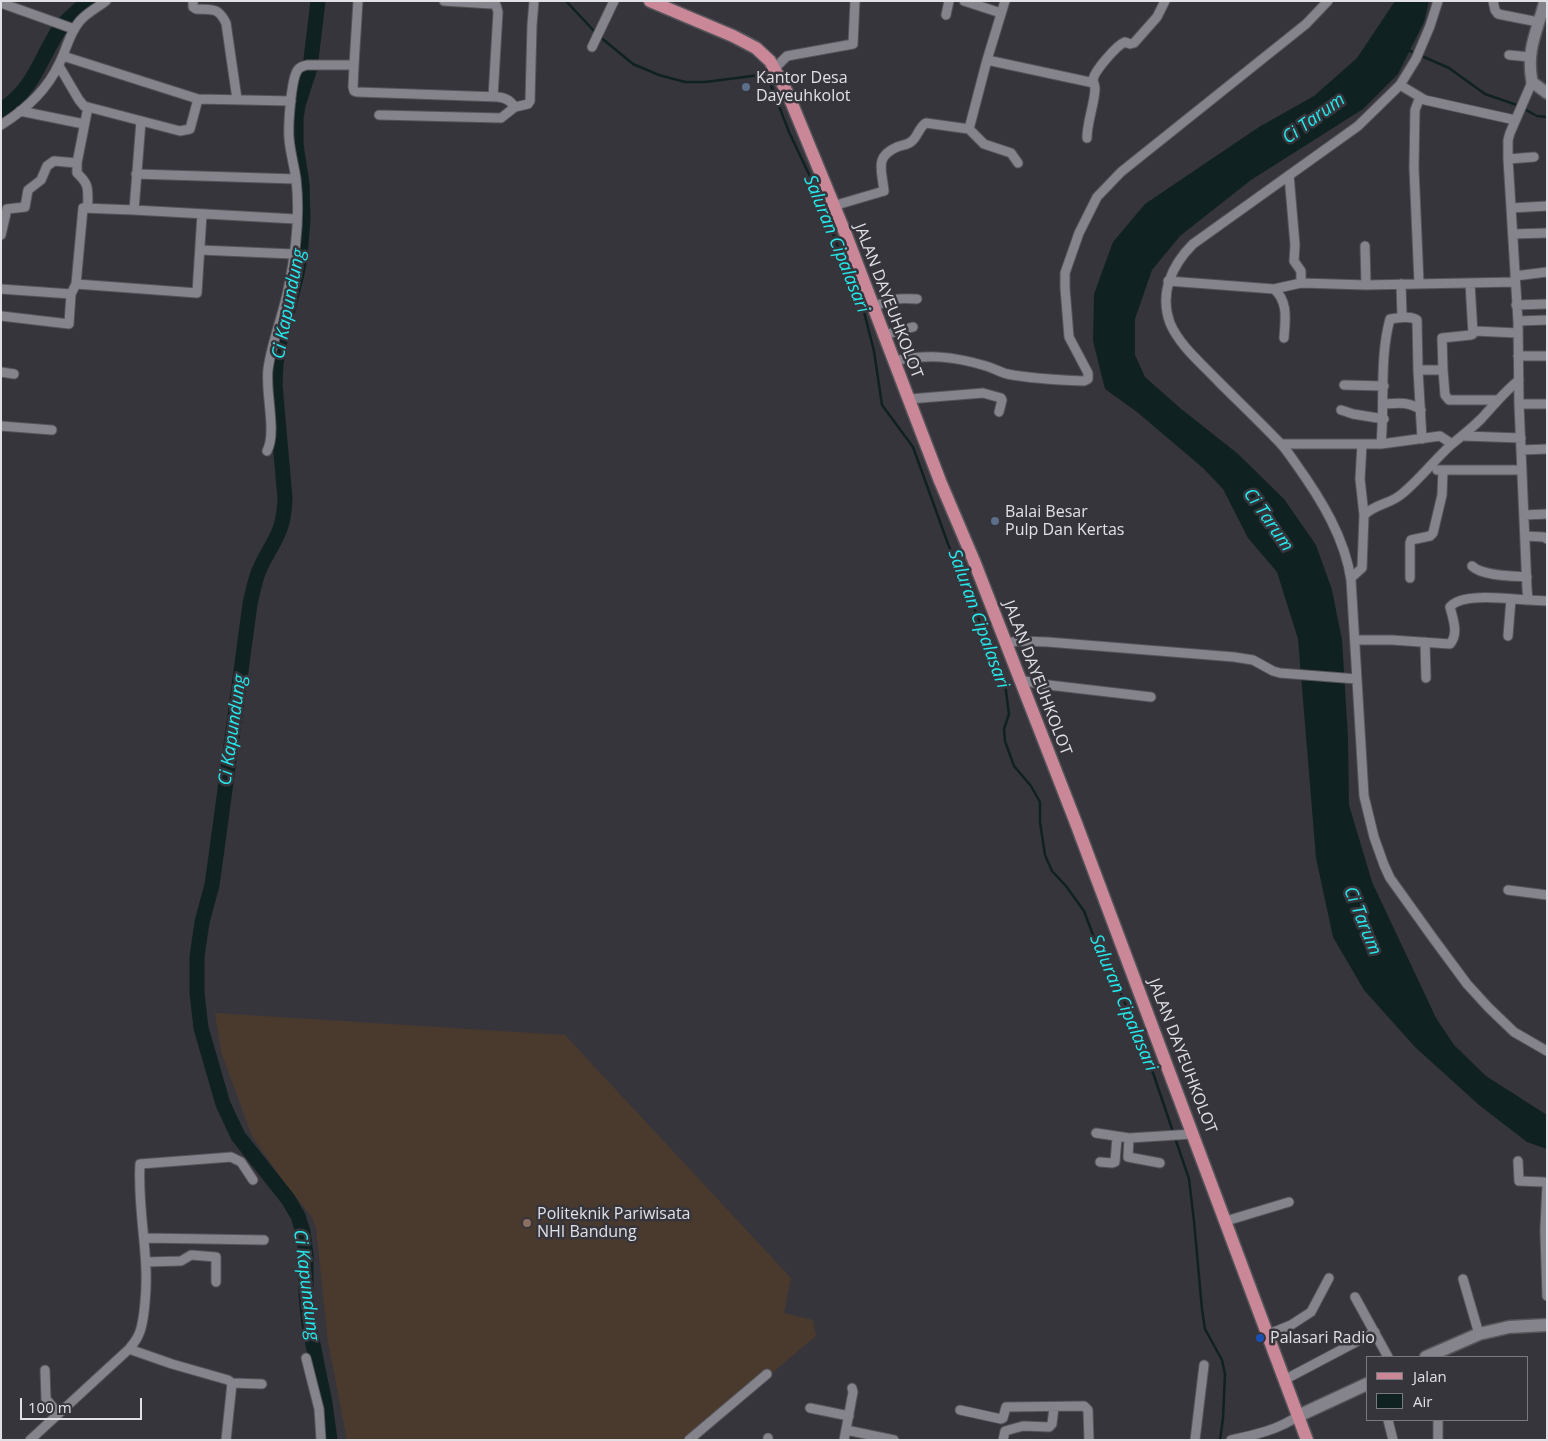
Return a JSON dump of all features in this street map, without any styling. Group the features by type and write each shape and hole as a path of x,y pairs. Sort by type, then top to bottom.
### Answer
{"main road":[{"name":"JALAN DAYEUHKOLOT","path":"650,1 756,48 775,68 788,94 874,308 1107,904 1286,1379 1307,1440"},
{"path":"1430,1356 1479,1334 1509,1326 1547,1325"},
{"path":"1298,1416 1366,1384"}],"street":[{"path":"1,124 38,95 59,66 72,28 106,1"},
{"path":"193,1 193,7 196,9 217,10 221,13 226,23 237,99"},
{"path":"358,1 354,90 357,92 505,98 515,108"},
{"path":"444,1 492,4 496,6 498,12 493,97"},
{"path":"379,116 501,118 515,108 525,106 530,101 534,1"},
{"path":"596,39 614,1"},
{"path":"775,68 787,56 853,44 855,1"},
{"path":"946,15 949,1"},
{"path":"964,1 1001,13"},
{"path":"970,129 987,60 1005,1"},
{"path":"1087,138 1095,76 1106,59 1123,42 1134,43 1157,17 1165,1"},
{"path":"894,361 916,356 939,356 964,360 1005,373 1037,379 1086,381 1088,373 1068,332 1066,268 1079,233 1097,197 1121,172 1306,24 1328,1"},
{"path":"1438,1 1418,56 1400,85 1358,126 1193,244 1181,256 1168,281 1167,313 1171,325 1185,346 1281,444 1324,506 1345,551 1351,578 1364,796 1374,837 1390,878 1467,984 1514,1032 1547,1052"},
{"path":"1493,1 1498,14 1538,22"},
{"path":"1,3 72,28"},
{"path":"1528,600 1519,404 1518,321 1508,140 1532,82 1531,48 1545,4"},
{"path":"1509,55 1530,57"},
{"path":"63,56 198,99 291,101"},
{"path":"987,60 1094,83"},
{"path":"267,451 270,446 271,431 268,372 289,285 296,219 296,179 289,136 291,101 297,71 301,66 307,65 354,65"},
{"path":"59,66 79,100 88,107 180,131 190,129 198,99"},
{"path":"1532,82 1547,93"},
{"path":"1400,85 1425,100 1515,120"},
{"path":"1419,283 1414,110 1420,97"},
{"path":"88,107 77,163 77,173 85,179 88,188 88,208"},
{"path":"20,111 84,124"},
{"path":"134,210 141,121"},
{"path":"833,206 884,191 882,157 888,151 911,142 924,124 930,123 970,129 984,144 1011,153 1018,163"},
{"path":"1508,159 1534,157"},
{"path":"1,235 7,209 25,207 28,190 41,180 49,163 54,161 77,163"},
{"path":"136,174 296,179"},
{"path":"1289,175 1295,245 1294,261 1300,271 1301,284"},
{"path":"1511,208 1547,206"},
{"path":"1,316 69,324 71,294 76,284 83,208 296,219"},
{"path":"76,284 197,293 202,214"},
{"path":"1513,234 1547,233"},
{"path":"1365,246 1366,285"},
{"path":"200,250 293,254"},
{"path":"1168,281 1274,289 1301,284 1470,283 1515,279 1547,272"},
{"path":"1470,283 1474,330 1471,336 1442,338 1445,395 1447,399 1497,400"},
{"path":"1401,284 1402,317"},
{"path":"1,289 71,294"},
{"path":"1274,289 1281,295 1284,303 1284,338"},
{"path":"874,308 882,302 899,298 917,299"},
{"path":"1516,305 1547,304"},
{"path":"1381,444 1384,419 1386,334 1390,319 1402,317 1415,318 1418,322 1418,370 1422,439"},
{"path":"1518,321 1547,320"},
{"path":"884,335 912,327"},
{"path":"1474,330 1518,333"},
{"path":"1518,356 1547,356"},
{"path":"1418,370 1443,370"},
{"path":"1,372 14,374"},
{"path":"1364,515 1374,506 1393,501 1452,444 1464,436 1497,400 1519,380"},
{"path":"1344,385 1384,386"},
{"path":"909,399 983,393 1001,398 999,412"},
{"path":"1384,404 1405,403 1420,410"},
{"path":"1519,404 1547,404"},
{"path":"1341,410 1384,419"},
{"path":"1,426 52,430"},
{"path":"1281,444 1381,444 1440,436 1452,444"},
{"path":"1464,436 1521,438"},
{"path":"1351,578 1362,569 1364,515 1360,479 1362,444"},
{"path":"1521,450 1547,449"},
{"path":"1426,470 1522,470"},
{"path":"1410,578 1410,543 1411,540 1430,536 1433,533 1442,495 1443,470"},
{"path":"1524,514 1547,514"},
{"path":"1525,536 1544,537 1547,539"},
{"path":"1472,566 1476,570 1491,574 1526,577"},
{"path":"1355,640 1392,640 1450,644 1454,640 1455,634 1450,607 1456,602 1470,599 1547,601"},
{"path":"1508,636 1511,599"},
{"path":"1005,643 1020,641 1048,642 1234,656 1253,660 1273,671 1289,674 1357,678"},
{"path":"1425,642 1426,678"},
{"path":"1020,680 1151,697"},
{"path":"1508,890 1547,895"},
{"path":"1096,1132 1129,1138 1193,1134"},
{"path":"1100,1162 1115,1162 1117,1137"},
{"path":"1129,1138 1128,1157 1160,1163"},
{"path":"30,1440 129,1349 138,1336 144,1312 147,1286 140,1164 231,1157 241,1162 253,1180"},
{"path":"1518,1161 1518,1181 1544,1182 1547,1184 1547,1296"},
{"path":"1226,1221 1289,1202"},
{"path":"145,1238 264,1240"},
{"path":"146,1262 181,1261 191,1255 216,1257 216,1282"},
{"path":"1269,1334 1291,1325 1311,1312 1328,1278"},
{"path":"1463,1279 1479,1334"},
{"path":"1355,1297 1387,1356"},
{"path":"1286,1379 1375,1332"},
{"path":"129,1349 228,1380 232,1383 262,1384"},
{"path":"306,1358 319,1409 320,1440"},
{"path":"1195,1440 1204,1365"},
{"path":"45,1370 46,1399 58,1413"},
{"path":"689,1440 767,1374"},
{"path":"226,1440 232,1383"},
{"path":"844,1440 852,1392"},
{"path":"960,1410 1002,1419 1006,1407 1083,1406 1087,1408 1089,1440"},
{"path":"1003,1440 1006,1431 1023,1426 1050,1427 1054,1407"},
{"path":"810,1408 848,1416"},
{"path":"1234,1439 1287,1424 1298,1416"},
{"path":"1388,1421 1392,1440"},
{"path":"1438,1421 1438,1440"},
{"path":"846,1430 894,1440"}],"shaded area":[{"name":"Politeknik Pariwisata NHI Bandung","path":"215,1013 565,1035 791,1278 784,1313 813,1320 816,1336 693,1440 347,1440 328,1342 316,1228 312,1217 285,1184 252,1136 221,1052"}],"water":[{"name":"Ci Tarum","path":"1395,1 1429,1 1424,22 1398,74 1363,109 1251,180 1180,236 1152,270 1135,319 1135,355 1145,377 1180,408 1237,453 1284,499 1316,545 1332,590 1342,640 1348,737 1349,805 1372,882 1436,1018 1454,1045 1486,1076 1547,1115 1547,1149 1527,1142 1479,1105 1415,1047 1364,990 1333,937 1316,858 1298,639 1277,572 1248,538 1223,489 1203,468 1137,412 1105,389 1093,341 1094,294 1113,242 1145,204 1259,127 1314,96 1357,58"}],"waterway":[{"name":"Ci Kapundung","path":"1,110 12,102 29,83 60,28 88,1"},
{"name":"Ci Kapundung","path":"318,1 310,68 298,105 296,119 296,145 302,184 303,219 300,257 276,364 275,385 285,498 283,519 278,534 257,575 250,604 212,885 202,922 197,957 197,993 201,1028 223,1104 238,1136 288,1199 298,1216 303,1232 306,1254 306,1296 309,1325 325,1403 330,1440"},
{"name":"Saluran Cipalasari","path":"566,1 595,32"},
{"name":"Saluran Cipalasari","path":"599,36 633,64 659,75 685,82 705,82 760,75 767,78 771,85 789,132 816,189 840,252 860,296 874,351 882,405 913,447 948,544 999,669 1006,691 1009,714 1004,729 1005,741 1014,766 1031,786 1040,802 1040,822 1045,855 1052,871 1066,886 1084,911 1104,964 1121,994 1149,1061 1189,1179 1205,1329 1222,1360 1225,1374 1220,1440"},
{"path":"1408,50 1449,68 1485,94 1517,105 1537,116 1547,117"}],"place":[{"name":"Kantor Desa Dayeuhkolot","path":"746,87"},
{"name":"Balai Besar Pulp Dan Kertas","path":"995,521"},
{"name":"Politeknik Pariwisata NHI Bandung","path":"527,1223"},
{"name":"Palasari Radio","path":"1260,1338"}]}
